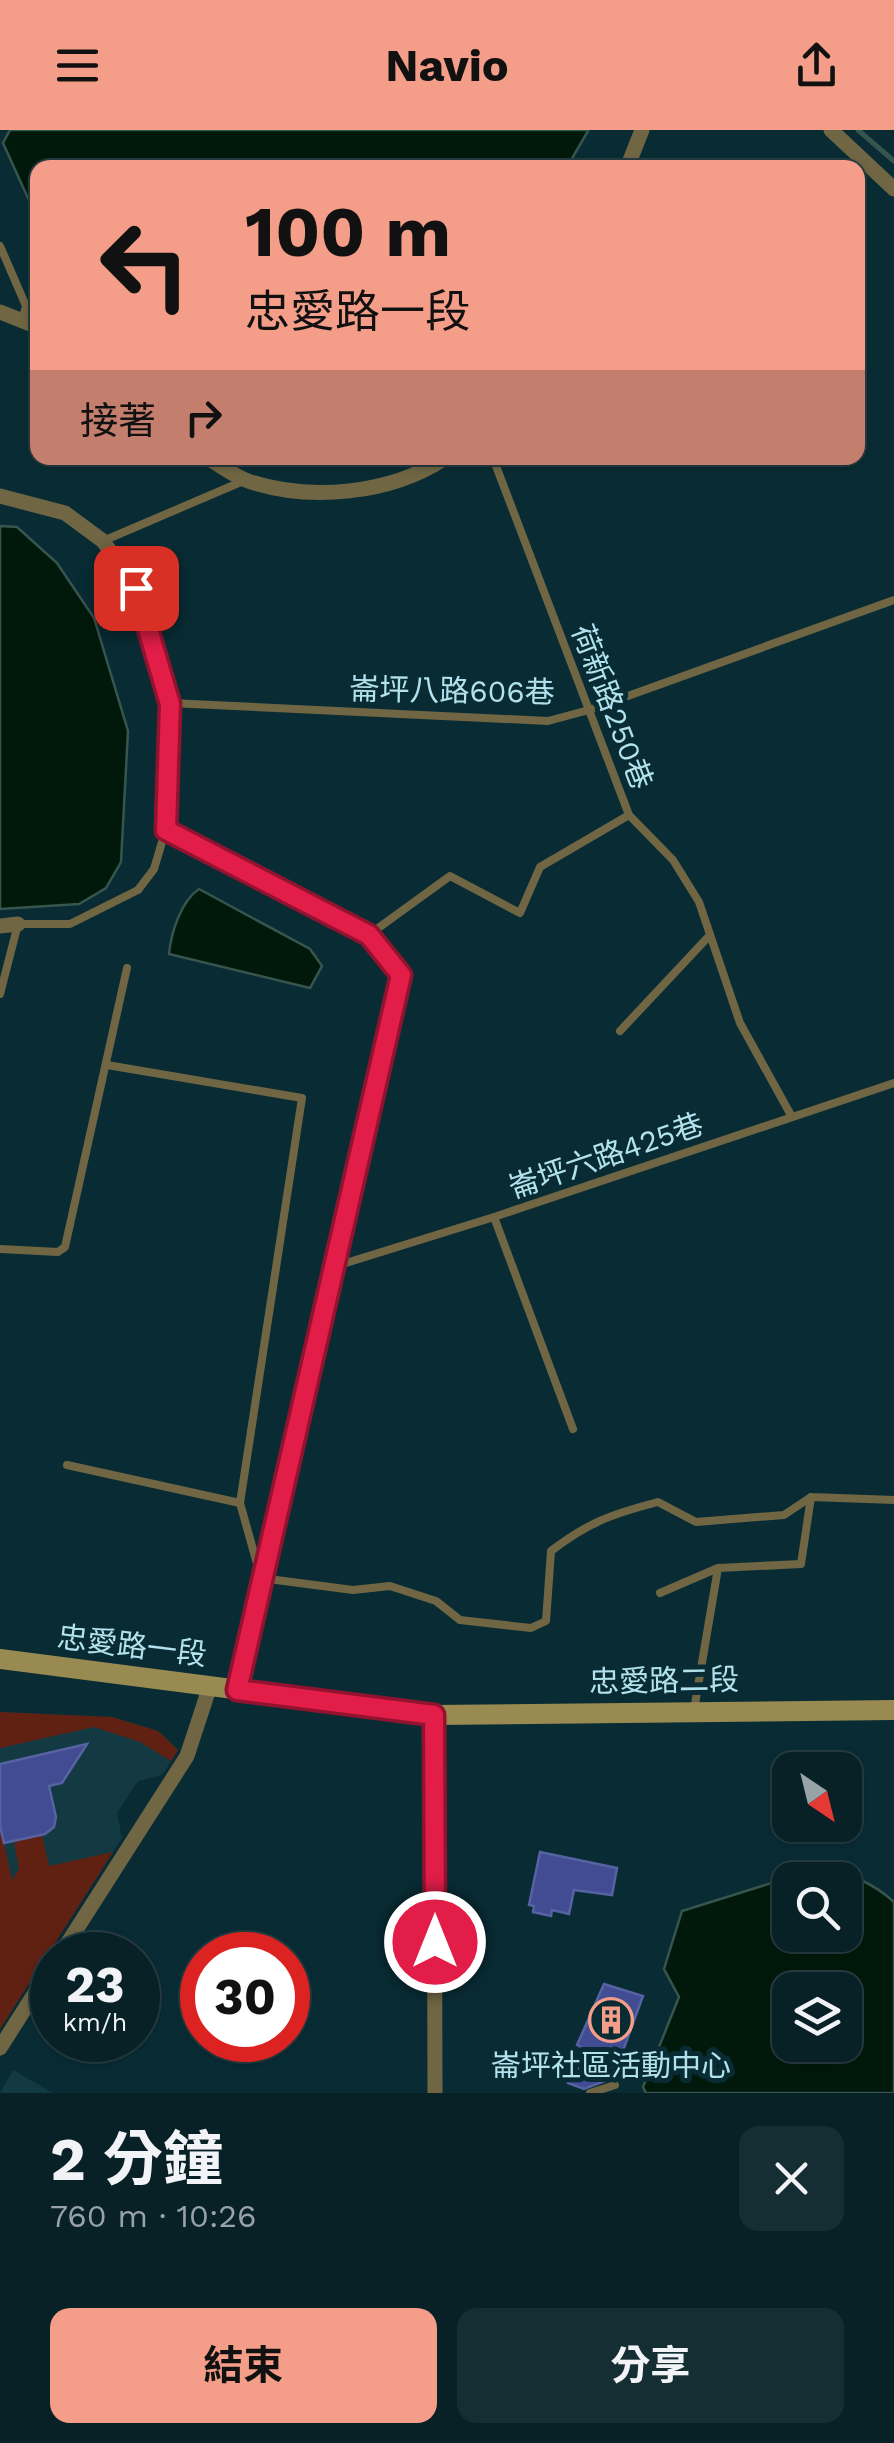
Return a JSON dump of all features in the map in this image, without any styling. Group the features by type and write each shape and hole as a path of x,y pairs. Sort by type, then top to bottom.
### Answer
{"main road":[{"name":"忠愛路一段","path":"0,1660 434,1715"},
{"name":"忠愛路二段","path":"434,1715 894,1710"}],"street":[{"path":"629,160 642,130"},
{"path":"831,130 864,160"},
{"path":"865,161 894,188"},
{"path":"0,312 30,324"},
{"path":"219,465 245,480 285,490 361,490 424,472 434,465"},
{"path":"0,496 65,513 103,540 136,588 170,704 166,830 369,935 401,975 237,1690"},
{"path":"0,926 18,924"},
{"path":"75,1932 186,1756 210,1686"},
{"path":"434,1715 435,2093"},
{"path":"0,2048 30,2001"}],"lane":[{"path":"0,246 30,324"},
{"name":"荷新路250巷","path":"496,465 629,815 673,860 699,902 740,1023 792,1118"},
{"path":"103,540 245,480"},
{"name":"崙坪八路606巷","path":"170,704 548,721 589,710 894,600"},
{"path":"369,935 450,876 520,913 540,867 629,815"},
{"path":"0,994 18,924 70,924 138,890 154,870 166,830"},
{"path":"620,1031 710,935"},
{"path":"0,1250 58,1252 65,1247 128,968"},
{"path":"107,1065 302,1098 240,1503 261,1578 353,1590 390,1586 436,1602 460,1620 531,1628 546,1621 551,1551 583,1527 614,1514 658,1502 696,1522 784,1515 811,1497 894,1500"},
{"name":"崙坪六路425巷","path":"332,1267 494,1218 894,1083"},
{"path":"494,1218 573,1429"},
{"path":"67,1465 240,1503"},
{"path":"660,1593 718,1568 801,1564 811,1497"},
{"path":"694,1710 718,1568"},
{"path":"590,2093 614,2085"}],"shaded area":[{"path":"10,130 588,130 571,160 30,160 30,203 3,143"},
{"path":"0,526 17,527 57,563 94,618 128,731 121,862 106,888 79,904 0,909"},
{"path":"199,889 310,949 322,966 310,988 169,954 178,918"},
{"path":"0,1712 112,1717 158,1731 178,1750 162,1775 138,1781 117,1813 122,1838 62,1932 30,1932 30,1982 0,2029"},
{"path":"0,1712 112,1717 158,1731 178,1750 171,1761 140,1742 94,1727 0,1748"},
{"path":"0,1826 12,1880 19,1869 14,1841 42,1835 49,1866 113,1852 62,1932 30,1932 30,1982 0,2029"},
{"path":"862,1881 878,1889 894,1902 894,2093 646,2093 643,2087 679,1997 664,1969 682,1911 772,1883 772,1952 862,1952"},
{"path":"13,2070 53,2093 0,2093"}],"building":[{"path":"87,1744 62,1783 49,1786 56,1817 54,1827 45,1834 4,1843 0,1826 0,1764"},
{"path":"540,1852 617,1868 612,1895 574,1890 569,1914 552,1910 551,1916 533,1912 534,1906 529,1905"},
{"name":"崙坪社區活動中心","path":"604,1984 643,1996 613,2078 584,2089 568,2083 566,2077 569,2070 580,2067 587,2050 577,2045"}],"waterway":[{"path":"858,130 894,161"}],"place":[{"name":"崙坪社區活動中心","path":"611,2020"}],"route":[{"path":"136,588 170,704 166,830 369,935 401,975 237,1690 434,1715 435,1942"}]}
